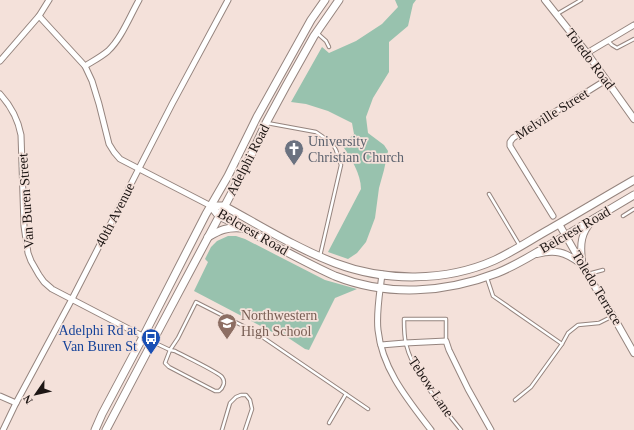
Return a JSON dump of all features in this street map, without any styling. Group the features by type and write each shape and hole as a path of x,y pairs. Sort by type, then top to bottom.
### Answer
{"main road":[{"name":"Adelphi Road","path":"95,430 261,111 311,20 325,0"},
{"name":"Adelphi Road","path":"106,430 246,166 266,123 316,32 339,0"},
{"name":"Belcrest Road","path":"211,206 224,206 320,257 352,269 407,277 444,275 469,269 493,260 559,224 634,180"},
{"name":"Belcrest Road","path":"211,206 219,216 334,275 380,288 410,290 461,285 507,269 634,195"},
{"path":"208,237 219,230 232,227 244,229"}],"street":[{"path":"0,61 39,16 48,0"},
{"path":"85,66 102,56 117,40 139,0"},
{"name":"40th Avenue","path":"3,430 228,0"},
{"name":"Toledo Road","path":"545,0 587,53 634,119"},
{"path":"39,16 85,66 97,97 109,144 120,159 211,206"},
{"path":"587,53 634,25"},
{"name":"Melville Street","path":"553,216 510,146 510,142 513,138 606,80"},
{"name":"Van Buren Street","path":"0,94 9,104 16,117 21,135 24,226 28,253 31,261 44,282 52,289 152,341"},
{"path":"582,264 582,239 588,226 594,219"},
{"name":"Toledo Terrace","path":"559,224 634,353"},
{"path":"532,255 559,251 572,256 582,264"},
{"path":"382,274 378,310 378,330 381,346 389,370 404,394 431,430"},
{"path":"381,346 446,341 468,389 489,429"},
{"path":"0,396 16,403"}],"lane":[{"path":"557,15 581,0"},
{"path":"316,32 326,41 329,46"},
{"path":"607,41 617,48 634,39"},
{"path":"266,123 316,132 332,142 336,150 341,165 320,257"},
{"path":"489,194 520,246"},
{"path":"623,216 634,209"},
{"path":"553,216 559,224"},
{"path":"588,274 603,270"},
{"path":"486,277 493,296 562,344"},
{"path":"152,341 170,350 216,372 222,377 224,383 223,388 219,391 215,391 169,367 165,363 170,350 178,338 196,302 255,332 368,409"},
{"path":"515,400 531,387 562,344 568,333 578,324 599,323 613,316"},
{"name":"Tebow Lane","path":"446,341 446,318 404,319 405,343 418,373 461,430"},
{"path":"329,423 346,394"},
{"path":"222,430 230,403 236,397 246,395 250,400 252,409 245,430"}],"green space":[{"path":"395,0 416,0 413,4 408,26 389,42 389,72 373,98 366,117 368,133 384,145 388,151 379,188 375,218 366,242 357,253 348,259 328,252 361,189 361,183 357,172 342,145 354,134 352,123 328,111 306,104 291,102 322,47 329,53 356,41 382,24 398,7"},
{"path":"228,236 236,236 245,239 325,280 357,289 335,298 309,350 305,349 278,331 276,334 194,291 208,262 205,259 211,247 217,241"}],"place":[{"name":"University Christian Church","path":"294,166"},
{"name":"Northwestern High School","path":"227,340"},
{"name":"Adelphi Rd at Van Buren St","path":"151,355"}]}
